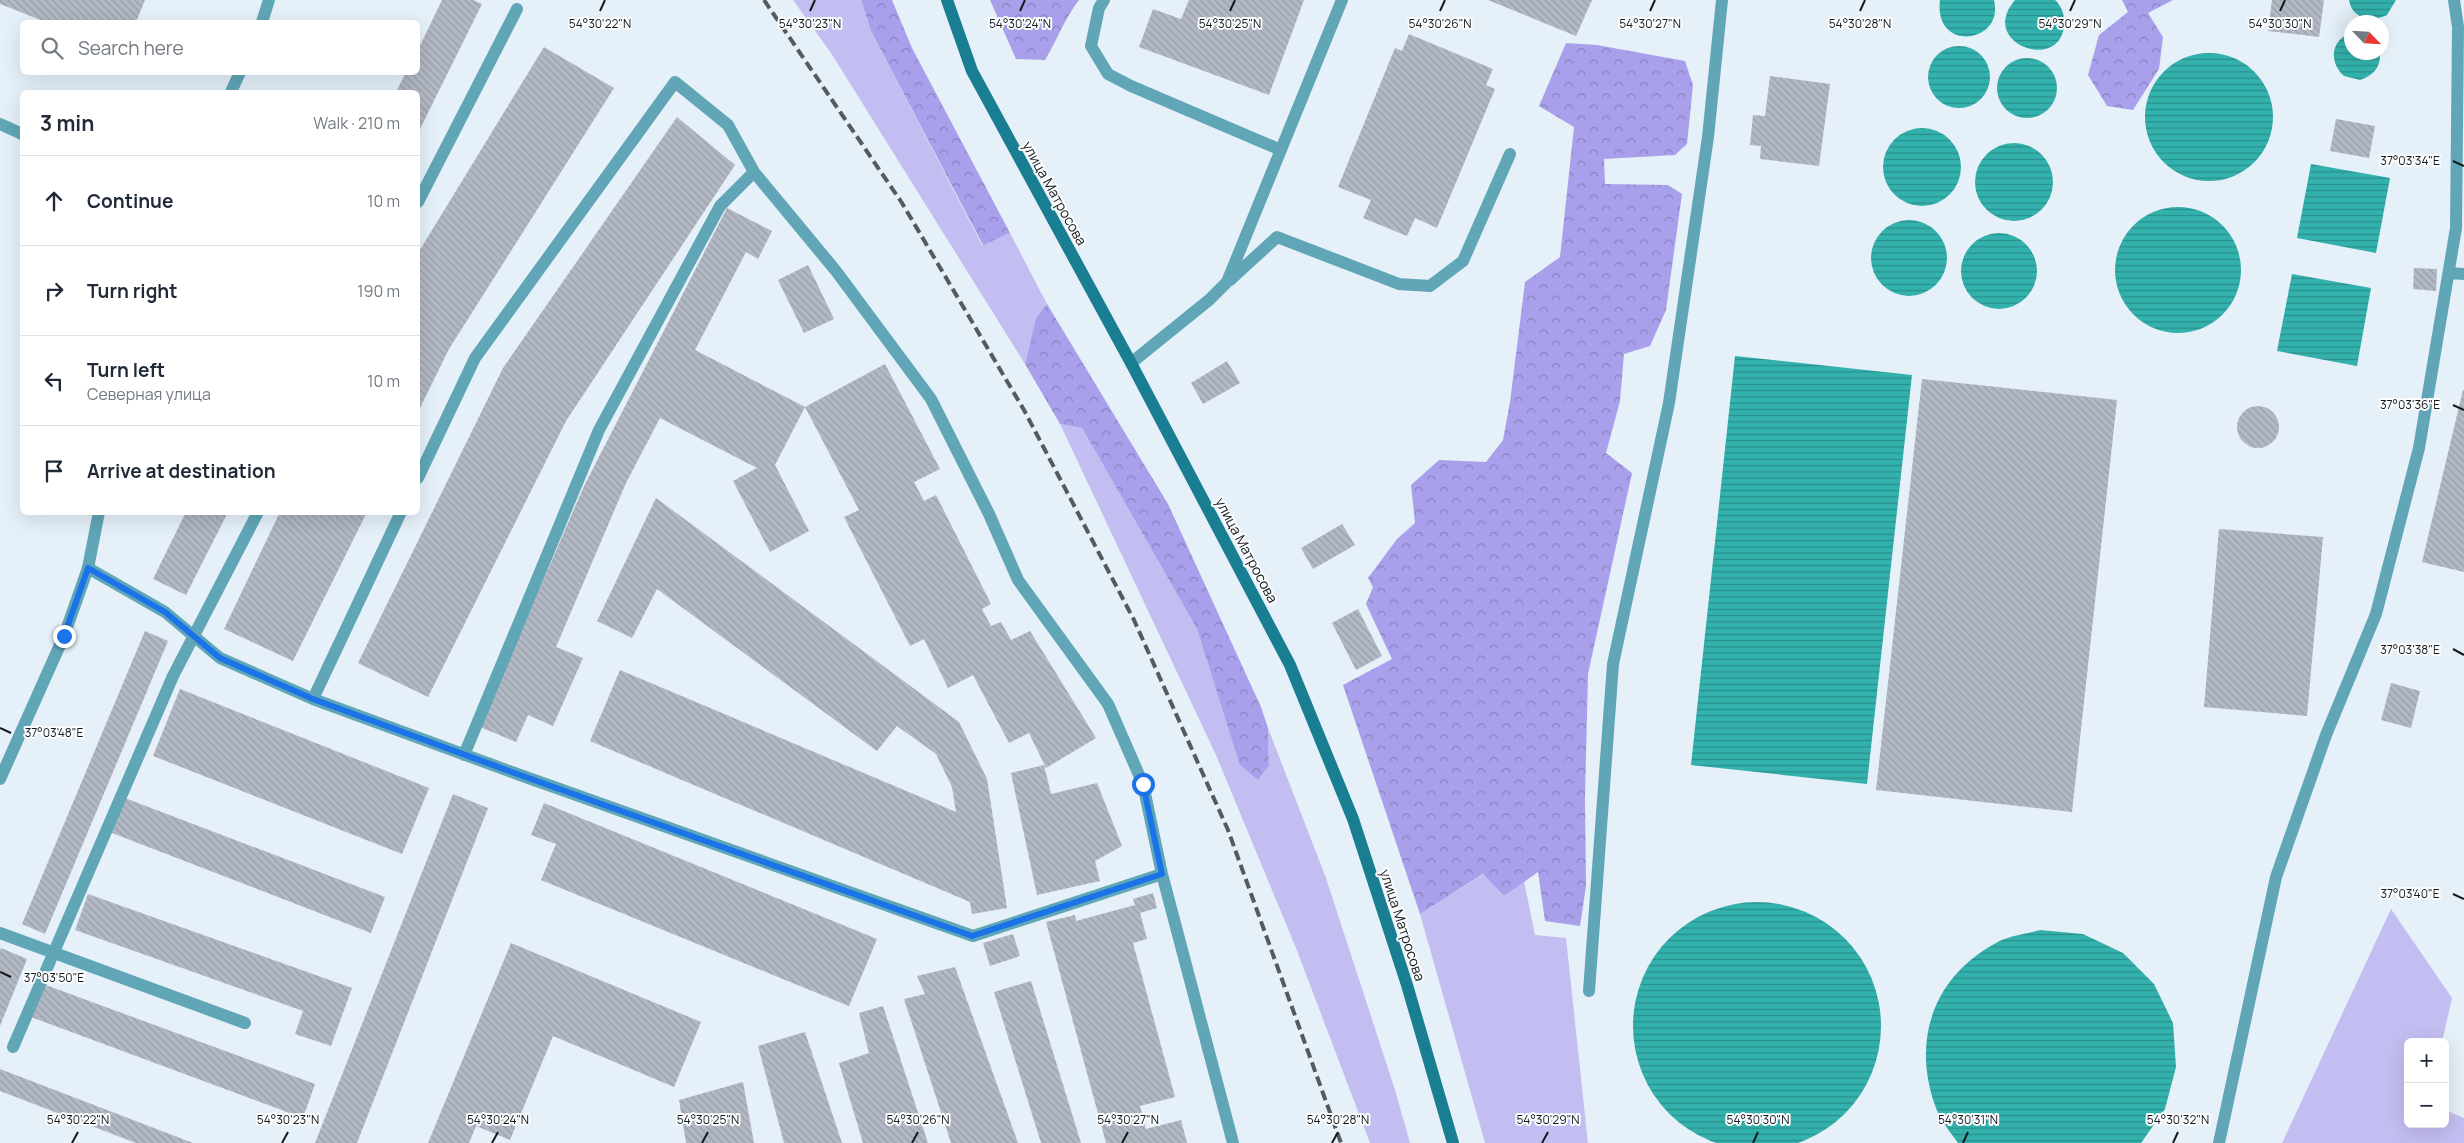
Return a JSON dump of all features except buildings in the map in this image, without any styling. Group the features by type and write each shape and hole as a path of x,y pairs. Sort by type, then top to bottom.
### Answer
{"main road":[{"name":"улица Матросова","path":"947,0 972,71 1131,363 1290,665 1353,819 1407,985 1453,1143"}],"street":[{"path":"263,20 269,0"},
{"path":"1104,0 1098,8 1091,46 1108,74 1131,86 1281,150"},
{"path":"1227,282 1342,0"},
{"path":"1589,991 1613,664 1669,403 1708,137 1722,0"},
{"path":"2219,1143 2276,877 2326,735 2378,605 2419,448 2456,228 2458,27 2454,0"},
{"path":"420,198 518,8"},
{"path":"232,90 239,75"},
{"path":"420,474 475,358 675,82 728,125 754,172 836,271 931,399 989,514 1018,580 1108,704 1143,784 1162,874 1234,1143"},
{"path":"0,124 20,133"},
{"path":"1131,363 1209,300 1277,237 1399,284 1430,286 1463,261 1510,154"},
{"path":"464,755 599,430 720,206 754,172"},
{"path":"2449,273 2464,274"},
{"path":"0,779 64,636 88,568 98,515"},
{"path":"13,1047 173,676 256,515"},
{"path":"313,699 400,515"},
{"path":"88,568 165,612 220,658 313,699 464,755 972,936 1162,874"},
{"path":"0,933 245,1023"}],"shaded area":[{"path":"793,0 861,0 871,31 982,245 1010,233 1047,304 1036,318 1025,364 831,53"},
{"path":"1940,0 1994,0 1995,15 1989,26 1980,33 1969,36 1957,35 1947,29 1941,17"},
{"path":"2015,0 2055,0 2061,8 2064,18 2064,25 2059,40 2050,48 2037,50 2024,47 2013,40 2006,29 2006,16"},
{"path":"2349,0 2396,0 2387,15 2359,15 2351,7"},
{"path":"2344,36 2344,60 2380,60 2378,67 2369,76 2360,80 2344,76 2339,71 2334,59 2334,52 2339,41"},
{"path":"1959,46 1971,49 1981,55 1987,65 1990,77 1987,89 1981,99 1971,105 1959,108 1947,105 1937,99 1931,89 1928,77 1931,65 1937,55 1947,49"},
{"path":"2209,53 2233,58 2254,72 2268,93 2273,117 2268,141 2254,162 2233,176 2209,181 2185,176 2164,162 2150,141 2145,117 2150,93 2164,72 2185,58"},
{"path":"2027,58 2043,63 2048,67 2052,72 2057,88 2052,104 2048,109 2043,113 2027,118 2011,113 2006,109 2002,104 1997,88 2002,72 2006,67 2011,63"},
{"path":"1914,128 1930,128 1944,134 1955,145 1961,159 1961,175 1955,189 1944,200 1930,206 1914,206 1900,200 1889,189 1883,175 1883,159 1889,145 1900,134"},
{"path":"2014,143 2029,146 2041,155 2050,167 2053,182 2050,197 2041,209 2029,218 2014,221 1999,218 1987,209 1978,197 1975,182 1978,167 1987,155 1999,146"},
{"path":"2311,164 2390,178 2376,253 2297,238"},
{"path":"2178,207 2202,212 2222,226 2236,246 2241,270 2236,294 2222,314 2202,328 2178,333 2154,328 2134,314 2120,294 2115,270 2120,246 2134,226 2154,212"},
{"path":"1902,220 1916,220 1930,226 1941,237 1947,251 1944,273 1936,285 1916,296 1902,296 1888,290 1877,279 1871,265 1871,251 1877,237 1888,226"},
{"path":"1992,233 2006,233 2020,239 2031,250 2037,264 2034,286 2026,298 2006,309 1992,309 1978,303 1967,292 1961,278 1961,264 1967,250 1978,239"},
{"path":"2292,274 2371,288 2357,366 2277,351"},
{"path":"1735,356 1912,375 1867,784 1691,765"},
{"path":"1060,424 1082,428 1197,629 1215,685 1269,765 1268,728 1326,878 1395,1090 1410,1143 1370,1143 1296,948 1216,755"},
{"path":"1484,874 1504,896 1524,881 1535,935 1566,938 1588,1143 1485,1143 1420,914"},
{"path":"1745,902 1769,902 1793,907 1816,917 1836,930 1853,947 1866,967 1876,990 1881,1014 1881,1038 1876,1062 1860,1095 1836,1122 1816,1135 1796,1144 1718,1144 1688,1129 1669,1114 1654,1095 1642,1073 1633,1038 1633,1014 1638,990 1648,967 1661,947 1678,930 1698,917 1721,907"},
{"path":"2391,909 2452,998 2443,1038 2404,1038 2404,1128 2449,1128 2449,1112 2464,1118 2464,1143 2282,1143"},
{"path":"2040,930 2083,934 2123,953 2154,984 2173,1023 2176,1067 2165,1109 2141,1143 1958,1143 1938,1113 1929,1083 1926,1059 1927,1035 1933,1013 1943,992 1974,957 1996,943"}],"green space":[{"path":"861,0 892,0 912,48 1010,233 983,245 871,31"},
{"path":"990,0 1079,0 1069,14 1045,60 1016,59"},
{"path":"2122,0 2173,0 2148,13 2163,37 2159,69 2133,110 2107,106 2088,75 2099,35 2128,12"},
{"path":"1566,43 1597,45 1685,61 1693,85 1687,144 1675,155 1604,159 1605,184 1668,185 1682,194 1666,310 1650,346 1624,354 1620,401 1606,453 1632,473 1588,674 1585,797 1586,886 1580,926 1545,921 1538,872 1504,896 1483,874 1420,914 1343,685 1392,659 1366,604 1373,587 1368,578 1397,539 1415,523 1411,485 1439,460 1486,462 1503,440 1510,402 1525,282 1560,257 1574,127 1539,106"},
{"path":"1047,304 1168,504 1261,707 1268,728 1269,765 1258,780 1240,765 1197,629 1082,428 1060,424 1025,364 1036,318"}],"railway":[{"path":"764,0 902,203 1024,410 1134,620 1228,830 1341,1143"}],"route":[{"path":"64,636 88,568 165,612 220,658 313,699 972,936 1162,874 1143,784"}]}
